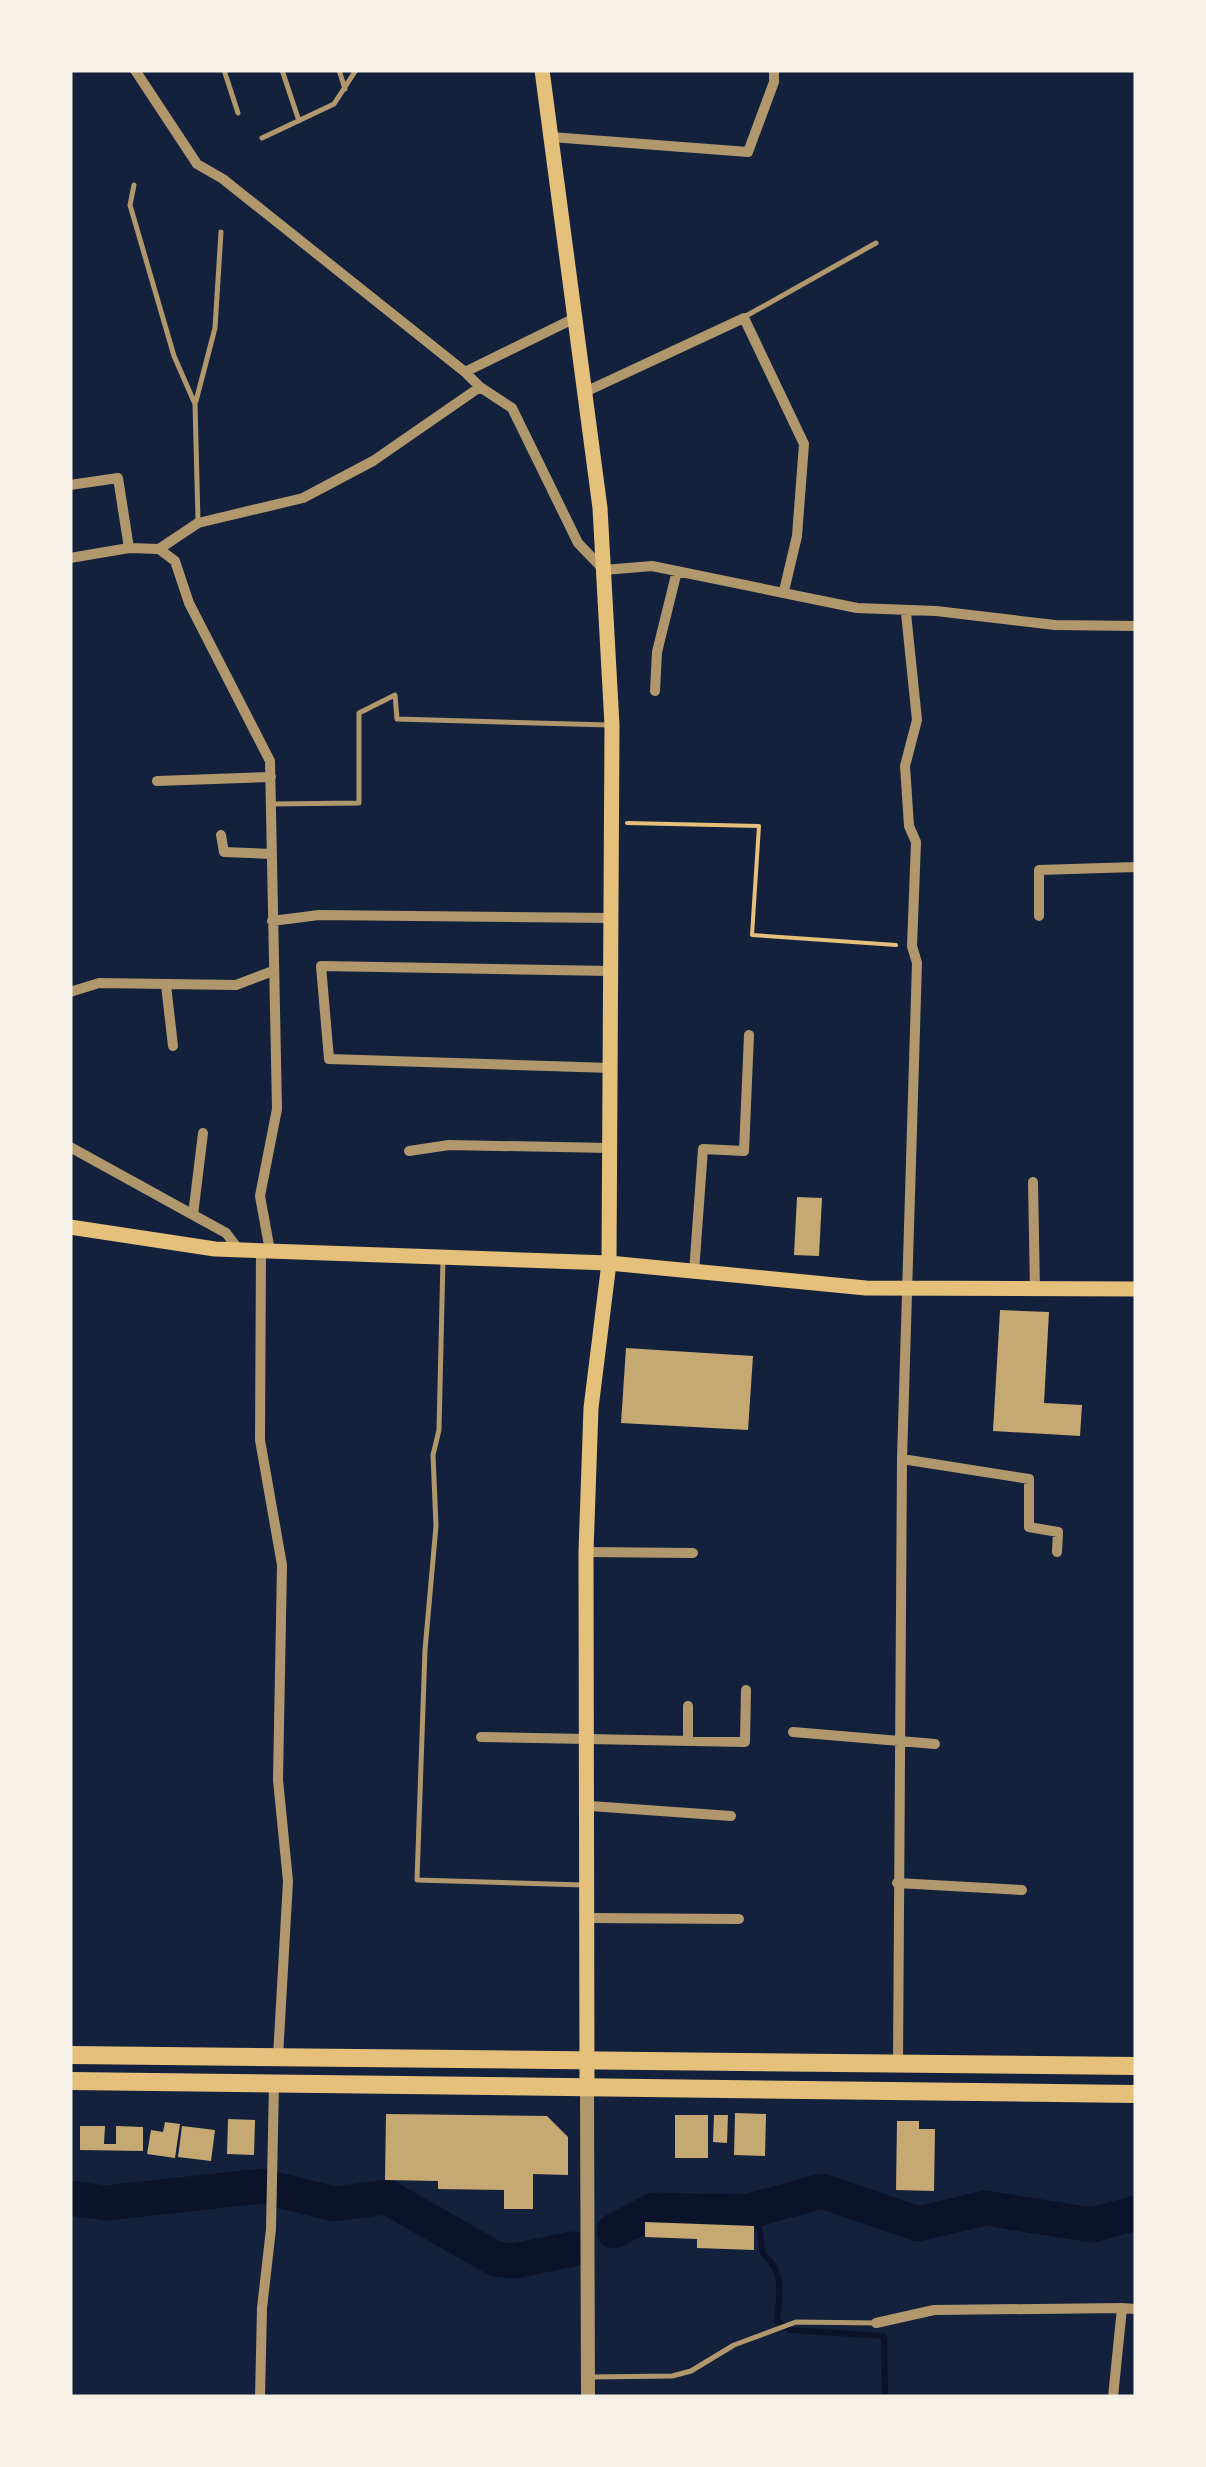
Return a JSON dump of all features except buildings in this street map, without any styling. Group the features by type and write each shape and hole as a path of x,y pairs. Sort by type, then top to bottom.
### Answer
{"highway":[{"path":"70,2055 1136,2066"},
{"path":"70,2081 1136,2094"}],"main road":[{"path":"542,70 604,570 612,726 609,1263 591,1408 586,1552 590,1806 587,2086"},
{"path":"70,1227 136,1240 239,1250 609,1263 906,1289 1136,1290"}],"street":[{"path":"135,70 197,164 223,179 480,387 512,408 578,543 604,570 652,566 857,608 906,613 936,611 1055,626 1136,626"},
{"path":"551,137 748,152 774,82 774,70"},
{"path":"465,372 575,318"},
{"path":"584,392 744,318 804,444 797,536 784,591"},
{"path":"159,549 198,523 303,498 374,461 480,387"},
{"path":"70,485 118,478 129,548"},
{"path":"70,558 129,548 159,549 175,561 189,603 262,740 271,778 277,1109 260,1196 266,1250 260,1440 282,1565 278,1780 288,1881 278,2057"},
{"path":"656,691 657,652 677,571"},
{"path":"898,2062 902,1459 917,963 912,946 916,842 909,826 904,766 916,720 906,613"},
{"path":"157,781 271,778"},
{"path":"221,835 224,852 272,854"},
{"path":"1039,916 1039,870 1136,867"},
{"path":"272,921 318,915 612,918"},
{"path":"610,1068 329,1059 321,966 611,970"},
{"path":"70,992 100,983 236,985 272,971"},
{"path":"166,985 173,1046"},
{"path":"694,1272 704,1149 744,1151 749,1035"},
{"path":"193,1215 203,1133"},
{"path":"409,1151 449,1144 610,1148"},
{"path":"70,1147 226,1233 239,1250"},
{"path":"1034,1182 1035,1291"},
{"path":"902,1459 1029,1478 1029,1526 1058,1532 1057,1552"},
{"path":"586,1552 693,1553"},
{"path":"481,1736 745,1742 746,1690"},
{"path":"688,1706 688,1741"},
{"path":"793,1732 935,1744"},
{"path":"590,1806 732,1816"},
{"path":"897,1882 1022,1890"},
{"path":"589,1918 739,1920"},
{"path":"260,2397 273,2182 274,2083"},
{"path":"587,2086 588,2397"},
{"path":"1113,2397 1122,2308"},
{"path":"876,2323 934,2310 1136,2309"}],"lane":[{"path":"224,70 238,112"},
{"path":"282,70 299,122"},
{"path":"338,70 345,89"},
{"path":"262,138 334,104 356,70"},
{"path":"134,185 130,205 174,356 195,404"},
{"path":"198,523 195,404 215,328 221,232"},
{"path":"744,318 876,243"},
{"path":"271,804 359,803 358,713 395,695 396,719 612,726"},
{"path":"444,1256 440,1398 433,1456 436,1544 425,1650 417,1880 589,1885"},
{"path":"588,2376 672,2376 692,2371 734,2345 784,2325 876,2323"}],"path":[{"path":"612,823 759,826 752,935 912,946"}],"waterway":[{"path":"70,2198 106,2203 262,2186 334,2204 387,2197 496,2259 514,2261 573,2249"},
{"path":"614,2231 654,2210 746,2212 822,2191 918,2224 985,2208 1092,2225 1136,2213"},
{"path":"757,2211 763,2254 778,2276 777,2321 791,2330 884,2336 885,2397"}]}
